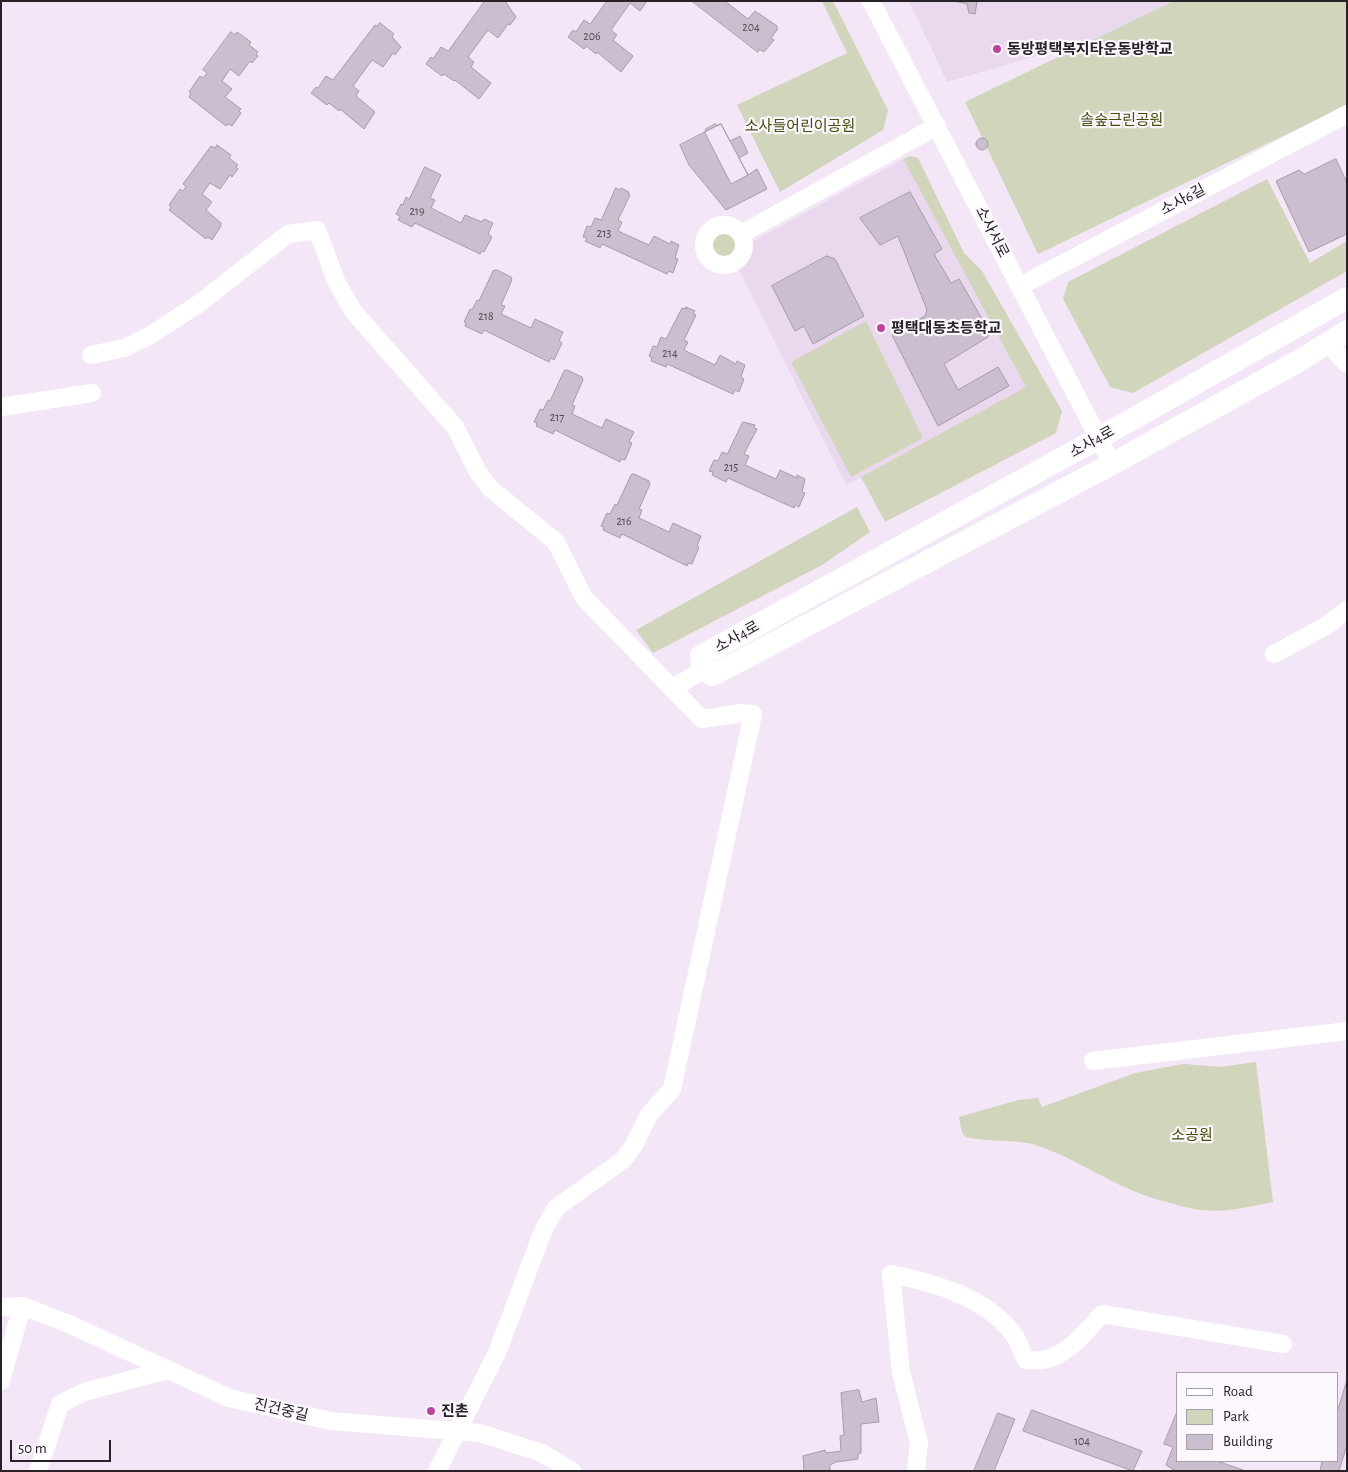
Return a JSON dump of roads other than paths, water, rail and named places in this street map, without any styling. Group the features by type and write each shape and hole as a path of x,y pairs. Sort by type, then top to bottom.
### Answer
{"main road":[{"name":"소사4로","path":"1338,337 1112,464 713,676 703,670 701,656 1098,438 1347,298"}],"street":[{"name":"소사서로","path":"871,1 1112,464"},
{"name":"소사6길","path":"1020,286 1347,114"},
{"path":"740,234 937,126"},
{"path":"92,355 124,348 147,337 196,306 288,234 317,230 337,283 353,312 455,427 479,474 491,489 556,542 584,598 599,615 640,653 702,719 742,713 753,714 672,1089 649,1115 634,1145 622,1160 556,1208 543,1230 497,1353 437,1471"},
{"path":"1338,337 1347,364"},
{"path":"1,407 92,393"},
{"path":"1274,654 1326,626 1347,610"},
{"path":"675,687 703,670"},
{"path":"1094,1061 1347,1031"},
{"path":"916,1471 919,1443 901,1372 891,1274 916,1280 979,1302 1012,1332 1026,1360 1038,1361 1069,1349 1102,1314 1283,1344"},
{"path":"1,1381 22,1306"},
{"name":"진건중길","path":"1,1307 22,1306 69,1324 229,1398 331,1421 480,1433 542,1453 572,1471"},
{"path":"38,1471 60,1404 84,1392 168,1370"}],"place":[{"name":"동방평택복지타운동방학교","path":"997,49"},
{"name":"평택대동초등학교","path":"881,328"},
{"name":"진촌","path":"431,1411"}],"park label":[{"name":"솔숲근린공원","path":"1122,120"},
{"name":"소사들어린이공원","path":"800,126"},
{"name":"소공원","path":"1192,1135"}]}
